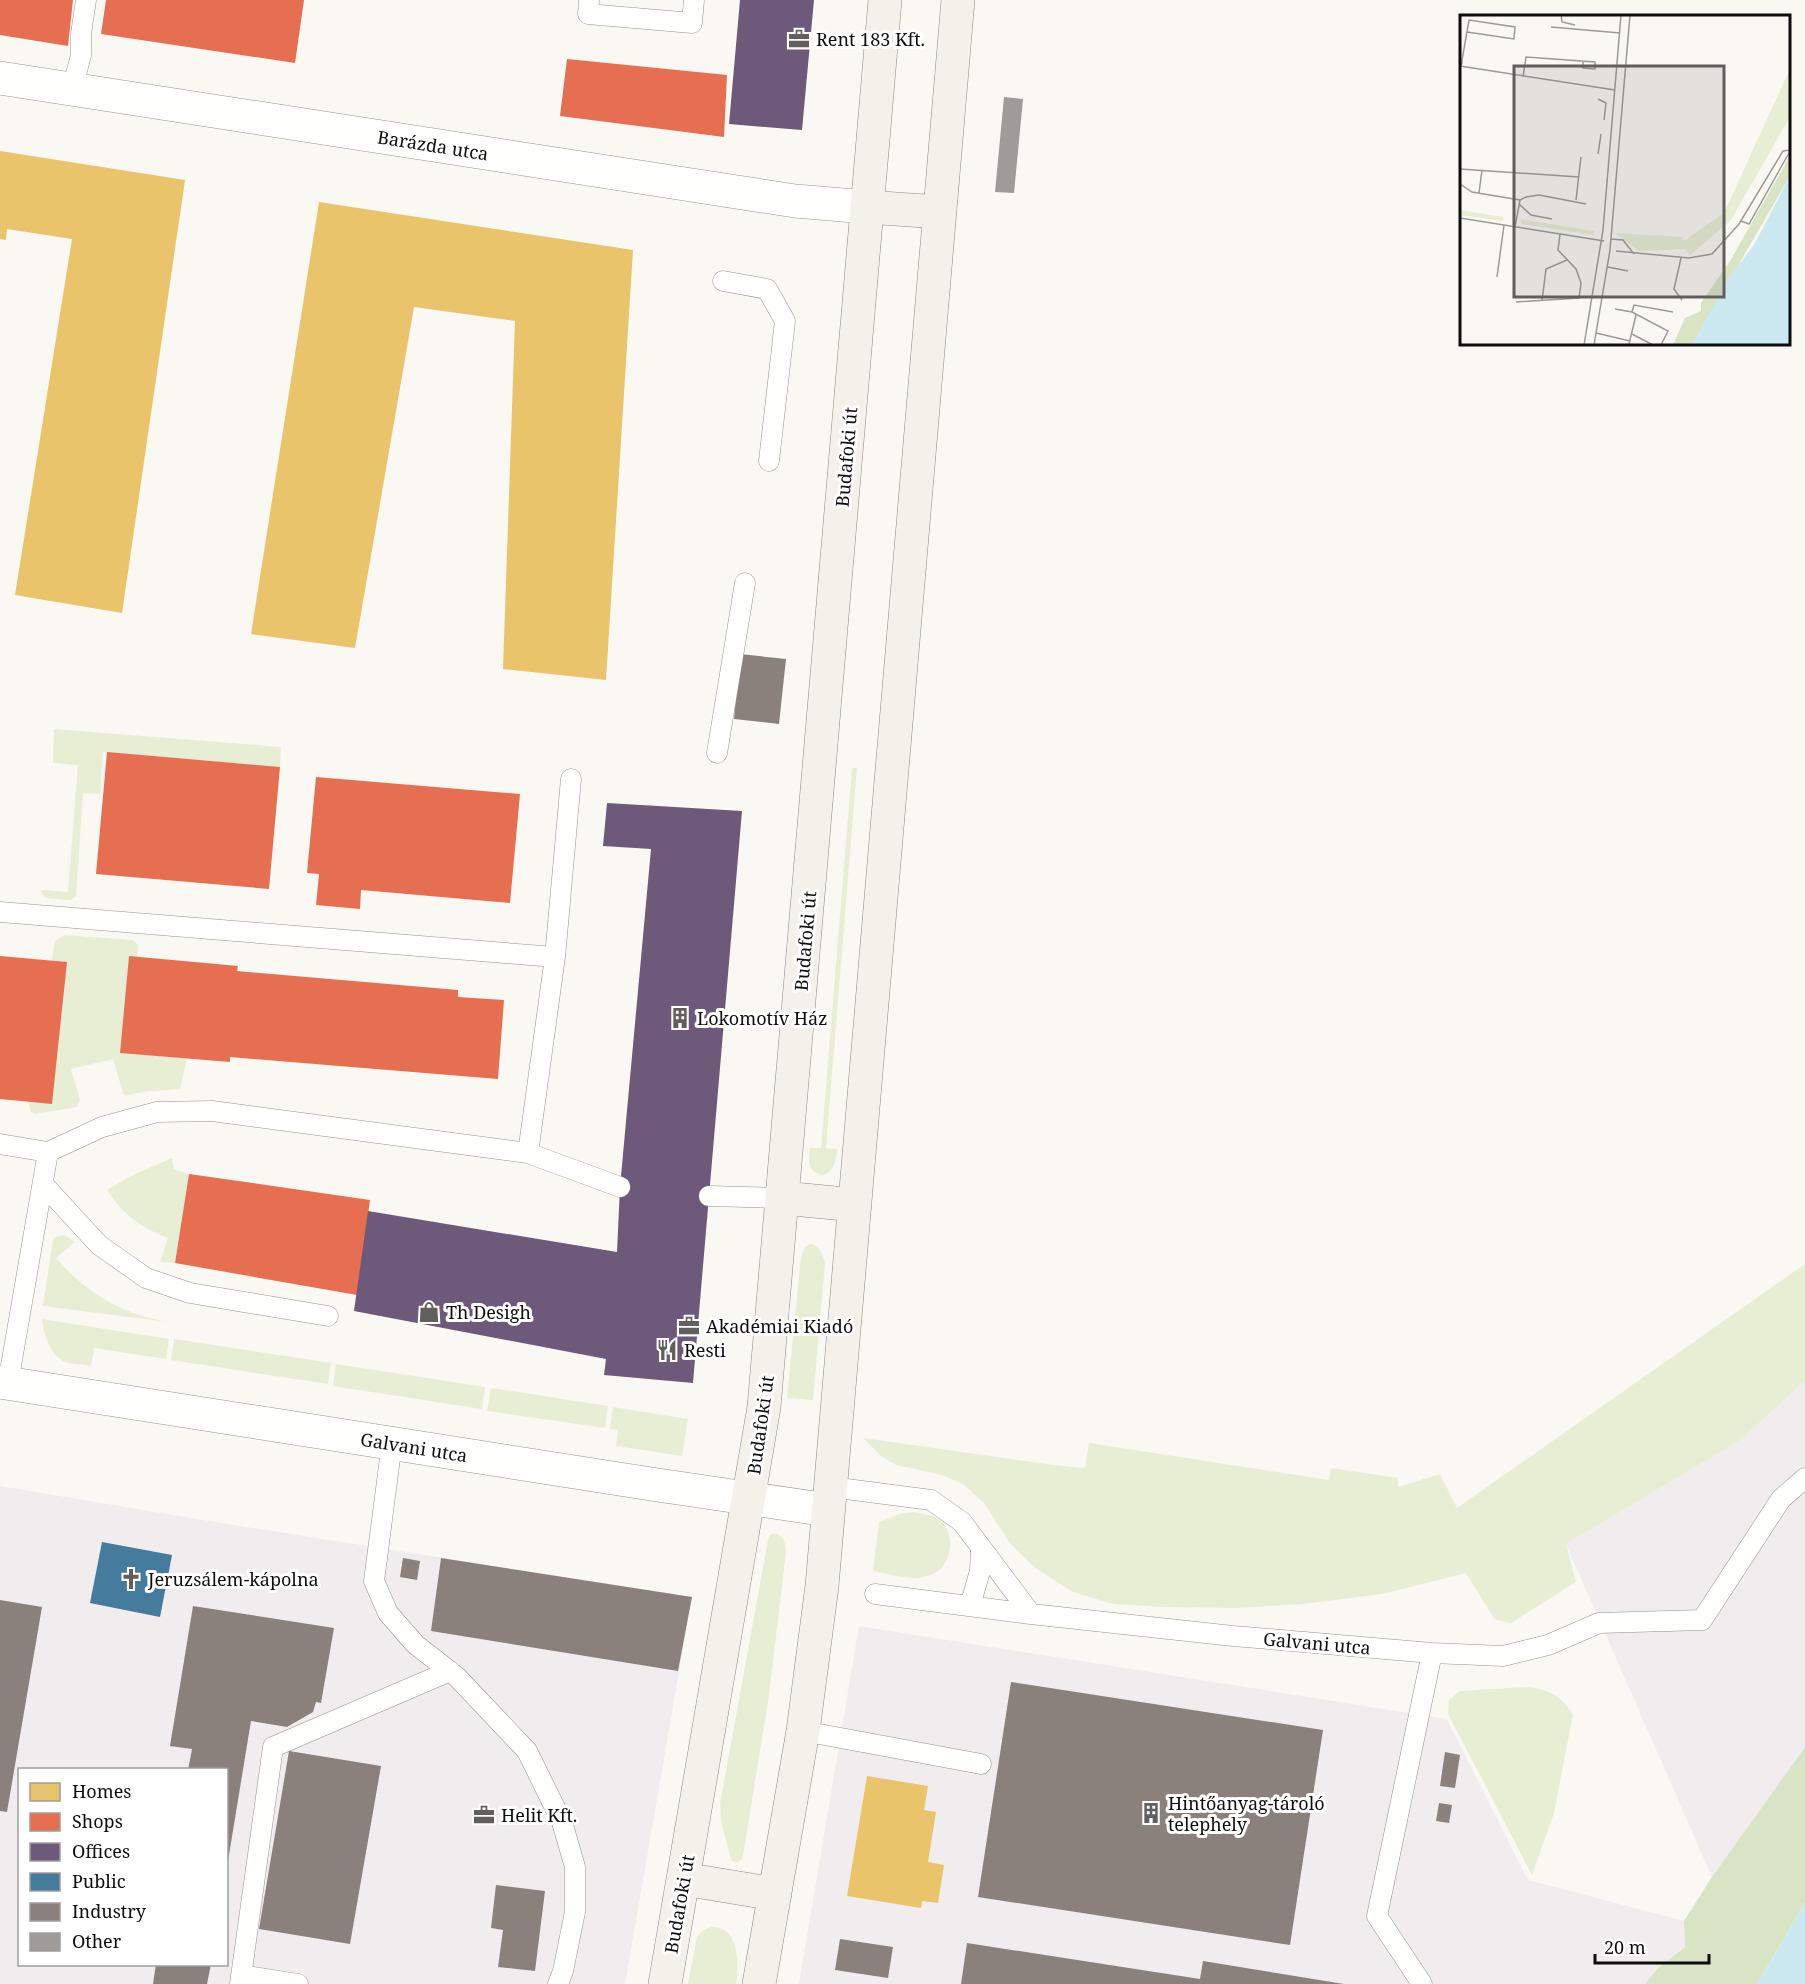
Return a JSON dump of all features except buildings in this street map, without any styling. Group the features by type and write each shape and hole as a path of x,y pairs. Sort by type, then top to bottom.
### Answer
{"main road":[{"name":"Budafoki út","path":"665,1984 764,1407 885,0"},
{"path":"759,1984 803,1731 822,1586 958,0"},
{"path":"867,207 939,212"},
{"path":"783,1198 855,1205"},
{"path":"684,1879 775,1894"}],"street":[{"name":"Barázda utca","path":"0,78 795,201 867,207"},
{"name":"Galvani utca","path":"4,1383 750,1499 830,1498"}],"lane":[{"path":"72,90 81,54 81,34 86,0"},
{"path":"589,0 588,14 692,23 694,0"},
{"path":"723,281 767,289 785,321 769,461"},
{"path":"717,753 745,583"},
{"path":"528,1153 555,957 571,778"},
{"path":"0,912 555,957"},
{"path":"0,1144 48,1152 102,1127 157,1112 212,1111 528,1153 620,1187"},
{"path":"4,1383 48,1152"},
{"path":"43,1184 99,1245 146,1278 190,1293 328,1316"},
{"path":"709,1196 783,1198"},
{"path":"392,1443 374,1581 388,1612 415,1644 450,1671 527,1751 562,1822 575,1867 575,1912 563,1971 558,1984"},
{"name":"Galvani utca","path":"875,1594 1233,1636 1432,1653 1503,1656 1548,1645 1599,1623 1702,1620 1781,1499 1805,1478"},
{"name":"Galvani utca","path":"830,1498 931,1500 962,1522 1031,1614"},
{"path":"970,1606 980,1572 981,1548"},
{"path":"1422,1984 1377,1916 1432,1653"},
{"path":"298,1984 241,1980 273,1747 450,1671"},
{"path":"803,1731 981,1764"}],"shaded area":[{"path":"1805,1381 1805,1747 1712,1877 1566,1544 1739,1441"},
{"path":"0,1486 692,1597 625,1984 0,1984"},
{"path":"859,1626 1447,1719 1528,1880 1684,1921 1685,1947 1657,1969 1645,1984 799,1984"}],"green space":[{"path":"54,729 281,747 280,767 103,752 100,794 83,793 76,896 71,900 45,898 41,891 43,890 68,892 78,765 53,763"},
{"path":"852,768 857,768 826,1148 837,1149 832,1168 823,1175 811,1169 809,1157 810,1148 821,1148"},
{"path":"64,935 133,940 138,945 137,957 129,957 120,1052 187,1059 180,1089 141,1092 124,1096 113,1059 71,1069 80,1100 77,1107 34,1114 31,1112 28,1101 55,941"},
{"path":"172,1158 174,1169 189,1174 175,1263 160,1262 168,1238 133,1219 107,1190 133,1175"},
{"path":"64,1235 75,1242 56,1258 79,1281 120,1308 151,1319 168,1322 43,1306 53,1240"},
{"path":"810,1244 819,1248 825,1263 813,1400 787,1398 801,1257 805,1247"},
{"path":"1805,1264 1805,1381 1739,1441 1566,1544 1576,1582 1511,1623 1495,1620 1466,1573 1382,1594 1303,1604 1236,1608 1113,1604 1073,1592 1035,1568 1009,1542 984,1503 963,1484 942,1475 896,1465 881,1456 863,1438 1085,1468 1089,1443 1329,1480 1331,1468 1398,1478 1398,1487 1440,1474 1457,1508"},
{"path":"42,1319 169,1339 166,1359 94,1348 91,1366 66,1362 58,1358 51,1348"},
{"path":"174,1339 331,1363 328,1384 171,1360"},
{"path":"336,1364 485,1387 482,1409 333,1386"},
{"path":"491,1388 608,1406 605,1428 487,1411"},
{"path":"613,1407 688,1419 682,1456 616,1446 618,1430 610,1429"},
{"path":"915,1512 936,1517 946,1527 950,1549 944,1564 933,1574 919,1578 873,1571 879,1522 903,1513"},
{"path":"774,1533 780,1535 786,1552 769,1695 744,1850 742,1859 738,1862 732,1861 730,1856 721,1821 720,1804 768,1540"},
{"path":"1528,1687 1554,1694 1573,1714 1554,1813 1532,1875 1448,1714 1449,1700 1460,1691"},
{"path":"1805,1747 1805,1903 1757,1984 1645,1984 1657,1969 1685,1947 1684,1921 1712,1877"},
{"path":"711,1927 727,1932 736,1948 738,1967 736,1984 688,1984 697,1937 702,1931"}],"water":[{"path":"1805,1903 1805,1984 1757,1984"}],"place":[{"name":"Rent 183 Kft.","path":"799,39"},
{"name":"Lokomotív Ház","path":"680,1018"},
{"name":"Th Desigh","path":"429,1312"},
{"name":"Akadémiai Kiadó","path":"689,1326"},
{"name":"Resti","path":"667,1350"},
{"name":"Jeruzsálem-kápolna","path":"131,1579"},
{"name":"Hintőanyag-tároló telephely","path":"1151,1813"},
{"name":"Helit Kft.","path":"484,1815"}]}
